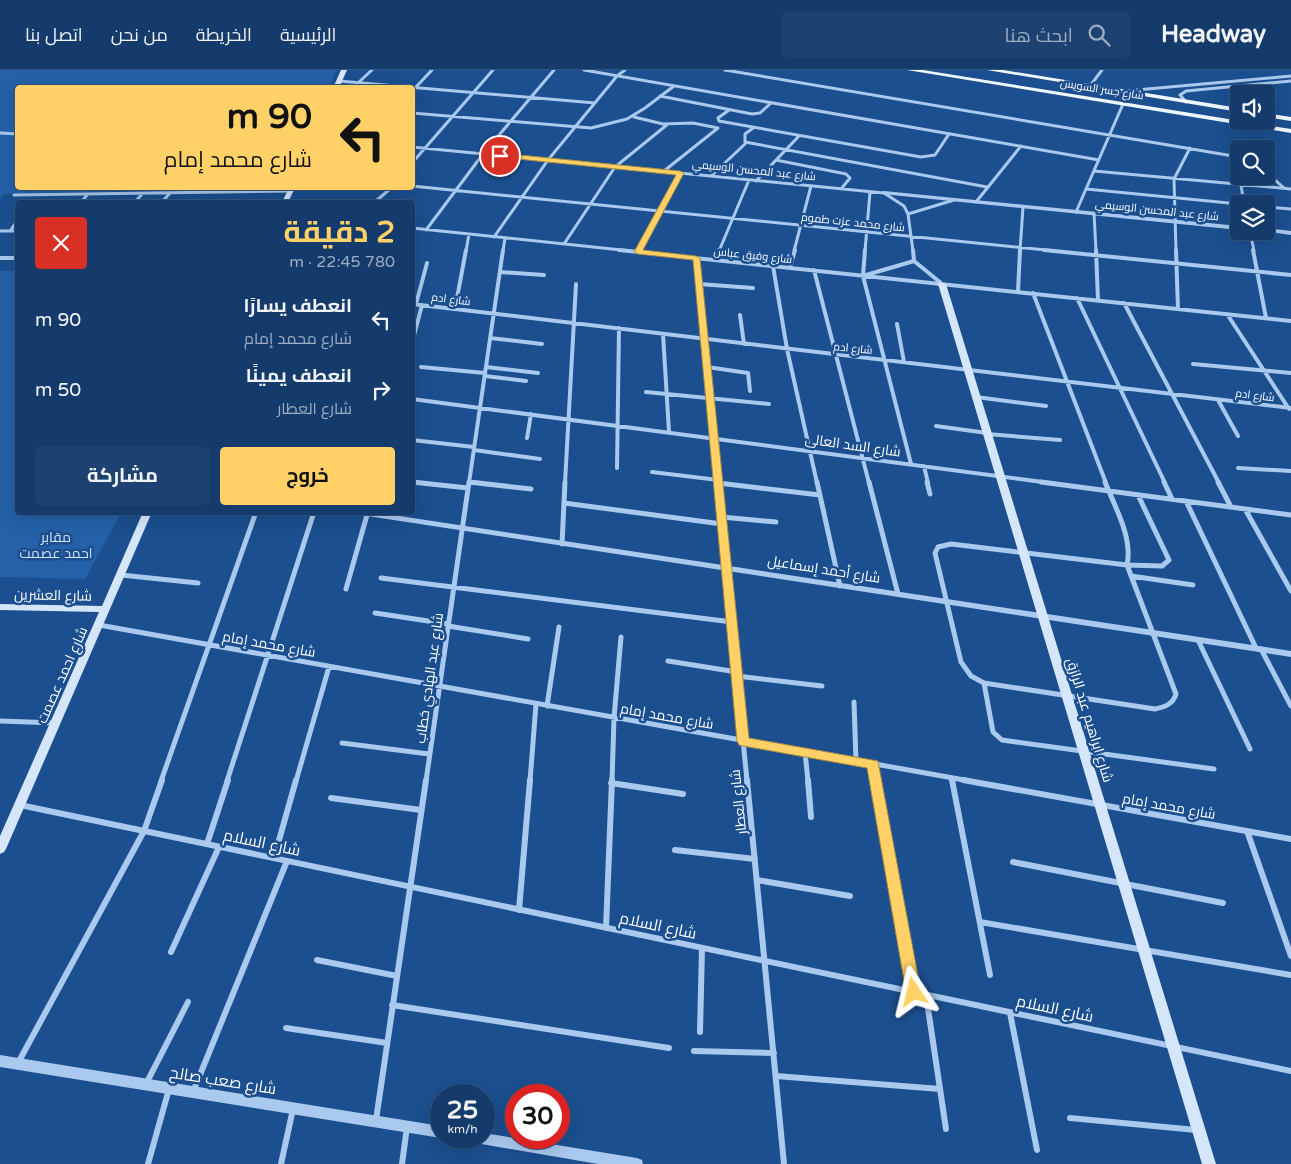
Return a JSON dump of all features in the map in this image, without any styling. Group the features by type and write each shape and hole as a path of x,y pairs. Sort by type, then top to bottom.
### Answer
{"main road":[{"path":"337,85 344,70"},
{"name":"شارع جسر السويس","path":"910,70 1291,132"},
{"name":"شارع جسر السويس","path":"995,70 1119,92 1230,109"},
{"path":"1275,116 1291,119"},
{"name":"شارع ابراهيم عبد الرازق","path":"942,284 1210,1164"},
{"name":"شارع احمد عصمت","path":"0,849 3,835 20,805 147,515"},
{"name":"شارع العشرين","path":"0,608 106,609"}],"street":[{"path":"359,82 372,70"},
{"path":"415,88 432,70"},
{"path":"415,160 494,70"},
{"path":"426,230 483,154 554,70"},
{"path":"584,70 1098,160"},
{"path":"494,237 548,160 618,76 626,70"},
{"path":"725,70 1230,155"},
{"path":"1090,86 1102,70"},
{"path":"1119,92 1291,76"},
{"path":"1186,102 1180,97 1180,93 1291,80"},
{"path":"339,81 383,85"},
{"path":"415,113 574,128 605,127 634,117 674,86"},
{"path":"1172,87 1186,91"},
{"path":"415,89 474,92 595,103"},
{"path":"660,96 757,114 772,103"},
{"path":"1076,212 1123,104"},
{"path":"729,110 718,118 724,123 926,157 935,155 949,134"},
{"path":"634,117 668,124 693,124 718,128"},
{"path":"664,172 724,123"},
{"path":"564,244 615,167 668,124"},
{"path":"711,176 745,142 745,134 752,128"},
{"path":"0,133 15,134"},
{"path":"756,180 799,136"},
{"path":"745,142 987,188"},
{"path":"976,202 1021,146"},
{"name":"شارع عبد المحسن الوسيمي","path":"415,147 1230,227"},
{"path":"1178,309 1174,179 1190,148"},
{"path":"776,160 846,174 850,178 840,189"},
{"path":"1094,172 1230,184"},
{"path":"638,252 680,173"},
{"path":"715,260 749,180"},
{"path":"1275,180 1284,188"},
{"path":"1243,195 1241,185 1291,189"},
{"name":"شارع محمد عزت طموم","path":"415,186 1291,275"},
{"path":"790,268 811,186"},
{"path":"1086,189 1230,203"},
{"path":"14,195 261,190"},
{"path":"377,200 389,190"},
{"path":"870,192 863,276 911,464"},
{"path":"137,200 143,193"},
{"path":"164,200 170,193"},
{"path":"884,193 904,206 908,214 914,261 942,284"},
{"path":"83,200 88,194"},
{"name":"شارع عبد المحسن الوسيمي","path":"908,214 954,200"},
{"path":"1018,292 1023,206"},
{"path":"1275,208 1291,209"},
{"path":"1094,214 1098,300"},
{"path":"10,231 15,224"},
{"name":"شارع وفيق عباس","path":"415,228 1291,321"},
{"path":"0,231 15,231"},
{"path":"1275,231 1291,233"},
{"path":"455,309 469,234"},
{"name":"شارع عبد الهادي خطاب","path":"376,1121 505,238"},
{"path":"1252,240 1266,318"},
{"path":"0,258 15,258"},
{"name":"شارع العطار","path":"696,258 784,1164"},
{"path":"863,276 914,261"},
{"path":"415,301 427,263"},
{"path":"773,266 787,349 840,586"},
{"path":"814,270 898,594"},
{"path":"500,272 544,276"},
{"path":"562,544 576,284"},
{"path":"699,284 753,288"},
{"path":"1032,293 1127,539 1129,556 1127,565 1176,694 1168,706 1156,708 984,683 971,676 963,667 945,602 935,552 938,547 950,544 1127,565 1156,567 1169,560 1138,495"},
{"path":"1077,298 1172,499"},
{"path":"1124,303 1231,507"},
{"name":"شارع ادم","path":"415,304 1290,409"},
{"path":"415,332 422,305"},
{"path":"1227,314 1290,409"},
{"path":"740,315 744,344"},
{"path":"896,324 904,362"},
{"path":"617,468 619,328"},
{"path":"664,334 668,432"},
{"path":"490,338 542,344"},
{"path":"1193,364 1291,373"},
{"path":"421,367 485,372 538,373"},
{"path":"707,367 748,373 750,391"},
{"path":"485,372 526,381"},
{"path":"646,392 769,404"},
{"path":"976,397 1046,406"},
{"name":"شارع السد العالى","path":"415,399 1291,515"},
{"path":"1218,400 1238,436"},
{"path":"527,438 531,414"},
{"path":"936,426 1060,440"},
{"path":"415,440 540,459"},
{"path":"924,466 930,494"},
{"path":"1238,468 1291,471"},
{"path":"652,472 820,495"},
{"path":"415,482 531,489"},
{"path":"1186,501 1258,649 1291,706"},
{"path":"564,502 722,520 776,522"},
{"path":"1245,509 1291,591"},
{"path":"18,1063 144,831 255,515"},
{"path":"207,844 313,515"},
{"path":"346,589 359,515"},
{"name":"شارع أحمد إسماعيل","path":"373,515 1291,654"},
{"path":"121,575 198,583"},
{"path":"1131,576 1193,585"},
{"path":"381,578 732,622"},
{"path":"375,613 528,639"},
{"name":"شارع محمد إمام","path":"99,626 209,644 1291,839"},
{"path":"547,706 559,627"},
{"path":"606,928 614,718 621,637"},
{"path":"1198,640 1250,749"},
{"path":"668,661 737,674 822,686"},
{"path":"274,858 329,666"},
{"path":"984,683 992,732 998,737 1214,769"},
{"path":"854,702 856,761"},
{"path":"519,910 536,704"},
{"path":"0,721 56,722"},
{"path":"342,743 429,754"},
{"path":"805,752 811,817"},
{"path":"873,764 914,992"},
{"path":"952,778 990,975"},
{"path":"611,783 683,794"},
{"path":"331,798 421,810"},
{"name":"شارع السلام","path":"20,805 1291,1072"},
{"path":"1248,831 1291,956"},
{"path":"171,952 219,847"},
{"path":"675,850 755,859"},
{"path":"193,1092 287,861"},
{"path":"1014,862 1223,903"},
{"path":"757,880 850,896"},
{"path":"980,922 1291,975"},
{"path":"700,1032 702,948"},
{"path":"317,960 397,976"},
{"path":"926,995 946,1128"},
{"path":"146,1084 188,1002"},
{"path":"392,1005 670,1048"},
{"path":"1010,1012 1037,1150"},
{"path":"286,1028 387,1043"},
{"path":"694,1051 774,1053"},
{"name":"شارع صعب صالح","path":"0,1060 430,1130"},
{"path":"776,1076 940,1089"},
{"path":"148,1164 169,1088"},
{"path":"281,1164 293,1108"},
{"path":"1070,1118 1199,1130"},
{"path":"402,1164 407,1127"},
{"path":"495,1142 612,1162 637,1164"}],"green space":[{"path":"0,70 337,70 330,85 15,85 15,190 164,190 4,194 0,198"},
{"name":"مقابر احمد عصمت","path":"0,271 15,271 15,515 120,515 85,579 0,577"}],"route":[{"path":"500,156 680,173 638,252 696,258 743,741 873,764 914,992"}]}
